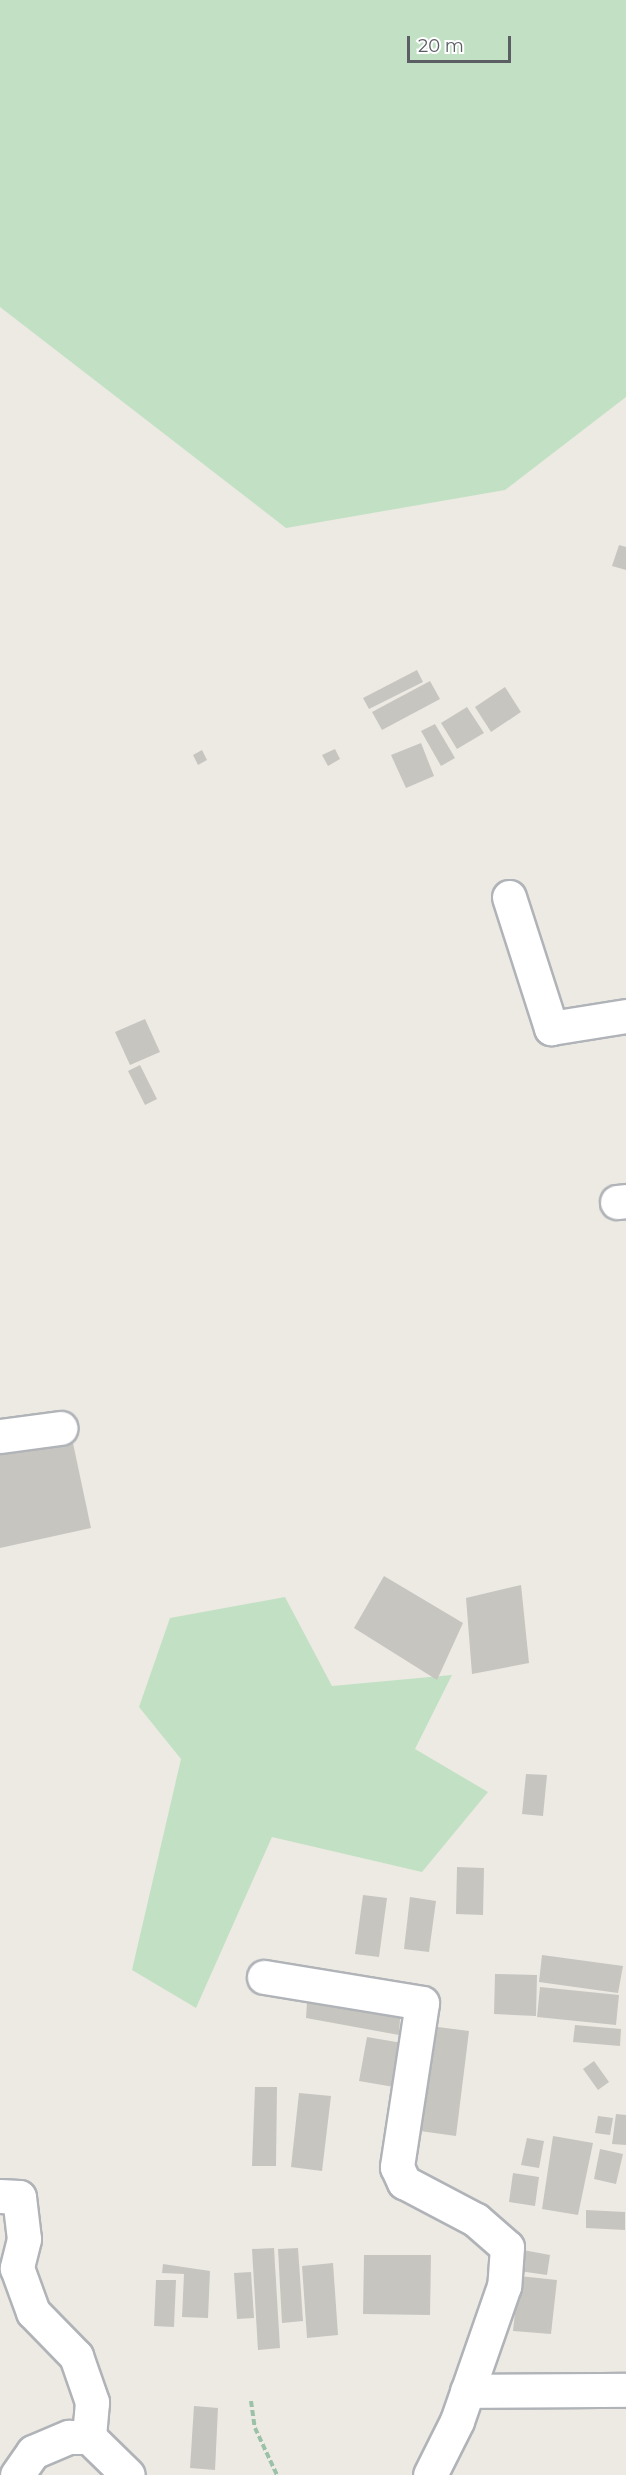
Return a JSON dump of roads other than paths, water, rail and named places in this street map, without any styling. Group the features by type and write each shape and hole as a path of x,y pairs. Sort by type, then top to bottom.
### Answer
{"street":[{"path":"509,897 551,1028 626,1016"},
{"path":"0,1436 60,1428"},
{"path":"264,1977 422,2003 397,2167 404,2182 476,2220 507,2247 504,2286 467,2391 430,2475"},
{"path":"0,2196 19,2197 24,2239 17,2268 33,2312 76,2356 92,2402 90,2437"},
{"path":"467,2391 626,2390"},
{"path":"17,2475 33,2452 69,2437 90,2437 128,2475"}]}
